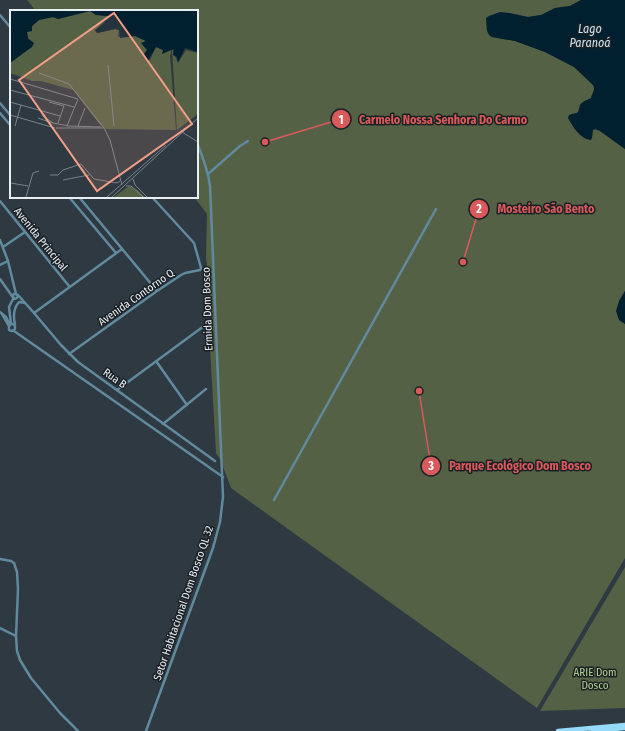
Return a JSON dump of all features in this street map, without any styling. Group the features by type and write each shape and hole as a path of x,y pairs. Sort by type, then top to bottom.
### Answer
{"main road":[{"path":"558,731 625,725"},
{"path":"593,731 625,728"}],"street":[{"path":"0,15 10,27"},
{"path":"0,103 10,115"},
{"path":"0,113 10,124"},
{"path":"208,174 240,146 248,141"},
{"name":"Ermida Dom Bosco","path":"198,146 208,174 211,199 223,478"},
{"path":"70,198 116,253"},
{"path":"80,198 157,291"},
{"name":"Avenida Contorno Q","path":"69,354 181,275 200,270 201,267 196,248 191,240 153,198"},
{"name":"Avenida Principal","path":"0,201 69,286"},
{"path":"274,500 436,209"},
{"path":"3,247 25,232"},
{"name":"Rua B","path":"0,240 8,261 17,295 69,354 215,461"},
{"path":"34,313 122,248"},
{"path":"0,265 8,261"},
{"path":"0,279 12,298 18,303 25,303"},
{"path":"14,330 16,328 13,314 14,308 18,303 17,295 14,294 9,307 9,330 14,330 223,478"},
{"path":"1,313 10,325"},
{"path":"10,325 15,325"},
{"path":"117,390 204,326"},
{"path":"156,361 187,405"},
{"path":"163,424 206,389"},
{"name":"Setor Habitacional Dom Bosco QL 32","path":"146,731 213,548 224,497 223,478"},
{"path":"0,559 14,563 17,572 18,589 16,636 17,651 20,660 31,678 60,713 78,731"},
{"path":"0,628 16,636"}],"green space":[{"path":"27,0 581,0 570,6 555,8 541,15 528,17 509,13 492,37 515,41 545,52 574,67 593,85 594,92 591,98 580,105 577,113 571,114 592,138 593,130 595,129 625,149 625,291 619,301 619,320 625,324 625,558 537,708 231,488 221,461 216,453 209,330 213,327 206,256 207,214 195,198 198,198 198,10 35,10"},
{"name":"ARIE Dom Dosco","path":"625,567 625,708 540,711"}],"water":[{"name":"Lago Paranoá","path":"581,0 625,0 625,149 595,129 593,130 591,140 587,139 580,135 572,125 568,118 569,115 577,113 580,105 591,98 594,92 593,85 574,67 545,52 515,41 492,37 487,31 486,18 500,12 528,17 541,15 555,8 570,6"},
{"path":"625,291 625,324 619,320 616,311 619,301"}],"place":[{"name":"Carmelo Nossa Senhora Do Carmo","path":"265,142"},
{"name":"Mosteiro São Bento","path":"463,262"},
{"name":"Parque Ecológico Dom Bosco","path":"419,391"}]}
